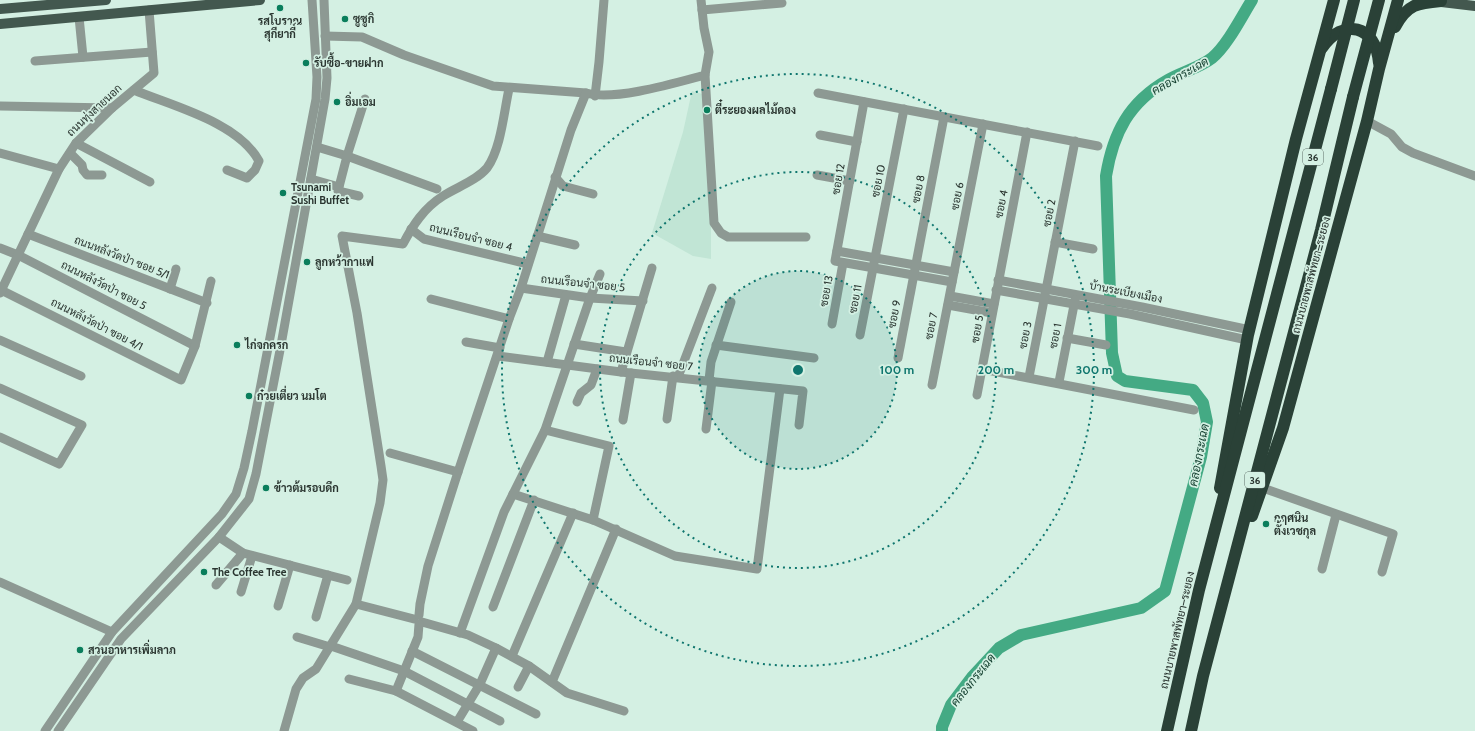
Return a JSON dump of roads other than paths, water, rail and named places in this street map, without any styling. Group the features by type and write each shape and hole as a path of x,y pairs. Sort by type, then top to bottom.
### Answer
{"highway":[{"path":"1324,0 1328,20"},
{"name":"ถนนบายพาสพัทยา–ระยอง","path":"1214,535 1223,465 1248,335 1296,139 1334,0"},
{"name":"ถนนบายพาสพัทยา–ระยอง","path":"1167,731 1214,535 1354,0"},
{"name":"ถนนบายพาสพัทยา–ระยอง","path":"1191,731 1379,0"},
{"name":"ถนนบายพาสพัทยา–ระยอง","path":"1236,552 1263,488 1283,428 1368,121 1379,69 1398,0"},
{"path":"1388,37 1398,21 1411,6 1421,3 1441,2"},
{"path":"1319,53 1333,35 1348,30 1359,30 1367,34 1377,49 1379,69"}],"main road":[{"path":"0,9 61,2 106,0"},
{"path":"0,24 260,0"},
{"path":"1427,0 1475,6"}],"street":[{"path":"45,731 112,632 222,514 236,494 244,468 316,98 318,77 312,0"},
{"path":"58,731 121,640 219,537 249,499 259,460 317,147 327,78 324,0"},
{"path":"396,691 418,637 420,604 428,566 458,472 509,319 521,288 571,130 590,94 599,62 604,0"},
{"path":"702,0 702,10 709,52 704,75 714,223 721,233 728,237 806,237"},
{"path":"702,10 782,3"},
{"name":"ถนนทุ่งสายนอก","path":"1,291 59,169 76,143 112,108 154,73 149,10"},
{"path":"80,17 83,58"},
{"path":"325,36 362,37 404,56 493,86 509,89 590,94 621,93 664,86 704,75"},
{"path":"35,61 152,52"},
{"path":"284,731 296,689 303,678 316,669 356,604 380,503 382,480 357,313 342,236 403,244 411,229 431,205 443,196 478,176 486,168 492,159 497,142 509,89"},
{"path":"134,90 203,117 230,132 252,149 259,161 256,170 247,178 227,170"},
{"path":"818,93 1098,146"},
{"path":"337,192 346,156 365,99"},
{"name":"ซอย 12","path":"839,262 837,251 864,102"},
{"path":"0,106 112,108"},
{"name":"ซอย 10","path":"873,268 904,109"},
{"name":"ซอย 8","path":"914,275 944,117"},
{"path":"1368,121 1391,134 1402,147 1413,153 1475,176"},
{"name":"ซอย 6","path":"954,272 983,124"},
{"name":"ซอย 4","path":"996,290 1027,132"},
{"path":"820,135 857,142"},
{"name":"ซอย 2","path":"1045,299 1075,141"},
{"path":"76,143 150,182"},
{"path":"317,147 437,189"},
{"path":"0,153 59,169"},
{"path":"70,153 82,165 83,170 87,175 102,175"},
{"path":"817,175 850,181"},
{"path":"555,177 563,186 593,194"},
{"path":"311,179 337,192 359,196"},
{"name":"ถนนเรือนจำ ซอย 4","path":"411,229 424,239 528,264"},
{"name":"ถนนหลังวัดป่า ซอย 5/1","path":"28,234 206,303"},
{"path":"537,236 575,245"},
{"path":"1055,242 1093,249"},
{"name":"ถนนหลังวัดป่า ซอย 5","path":"0,248 18,255 195,346"},
{"path":"837,251 954,272"},
{"path":"839,262 952,282"},
{"name":"ซอย 13","path":"832,324 839,262"},
{"path":"624,420 626,352 652,268"},
{"name":"ซอย 11","path":"860,335 873,268"},
{"path":"170,289 176,269"},
{"name":"ซอย 7","path":"932,385 954,272"},
{"path":"460,633 504,512 545,430 590,298 600,274"},
{"name":"ซอย 9","path":"898,358 914,275"},
{"name":"บ้านระเบียงเมือง","path":"998,280 1076,294 1102,304"},
{"path":"195,346 211,282"},
{"name":"ถนนเรือนจำ ซอย 5","path":"521,288 590,298 642,301"},
{"path":"667,419 675,376 712,288"},
{"name":"บ้านระเบียงเมือง","path":"996,290 1074,304 1102,304 1130,309 1248,335"},
{"name":"ซอย 5","path":"977,395 996,290"},
{"name":"ถนนหลังวัดป่า ซอย 4/1","path":"1,291 181,380 195,346"},
{"name":"ซอย 1","path":"1059,382 1076,294"},
{"path":"547,362 566,295"},
{"path":"950,296 993,308"},
{"path":"278,298 289,301"},
{"path":"431,299 509,319"},
{"name":"ซอย 3","path":"1029,377 1045,299"},
{"path":"706,429 711,380 711,362 731,302"},
{"path":"948,305 993,308"},
{"path":"1067,338 1106,345"},
{"path":"0,340 81,376"},
{"name":"ถนนเรือนจำ ซอย 7","path":"466,342 499,352 567,365 803,391 799,425"},
{"path":"574,344 626,352"},
{"path":"716,345 814,358"},
{"path":"576,402 581,393 591,385 597,369"},
{"path":"982,369 1059,382 1194,410"},
{"path":"0,388 82,425 59,464 0,437"},
{"path":"513,494 593,520 674,556 758,569 780,388"},
{"path":"545,430 609,446 593,520"},
{"path":"390,453 458,472"},
{"path":"1263,488 1393,534 1382,572"},
{"path":"493,607 534,500"},
{"path":"512,656 573,513"},
{"path":"1322,569 1336,515"},
{"path":"552,682 616,529"},
{"path":"219,537 248,555 347,580"},
{"path":"216,585 248,555"},
{"path":"241,592 248,555"},
{"path":"278,606 290,565"},
{"path":"316,617 328,575"},
{"path":"0,582 112,632"},
{"path":"356,604 419,620 460,633 512,656 572,695 624,711"},
{"path":"297,637 331,646 404,671 500,721"},
{"path":"457,722 480,684 496,648"},
{"path":"412,651 480,684 536,714"},
{"path":"518,686 529,666"},
{"path":"349,679 396,691 473,731"},
{"path":"78,683 87,690"}],"waterway":[{"name":"คลองกระเฉด","path":"942,731 942,727 951,705 973,676 999,648 1021,635 1141,608 1165,591 1201,457 1207,422 1203,403 1193,390 1125,381 1117,376 1112,353 1106,176 1109,160 1118,133 1133,109 1154,89 1168,80 1202,65 1218,53 1229,39 1252,0"}],"place":[{"name":"รสโบราณ สุกียากี์","path":"280,8"},
{"name":"ซูซูกิ","path":"345,19"},
{"name":"รับซื้อ-ขายฝาก","path":"306,63"},
{"name":"อิ่มเอม","path":"337,102"},
{"name":"ตี๋ระยองผลไม้ดอง","path":"707,110"},
{"name":"Tsunami Sushi Buffet","path":"283,193"},
{"name":"ลูกหว้ากาแฟ","path":"307,262"},
{"name":"ไก่จกครก","path":"237,345"},
{"name":"ก๋วยเตี่ยว นมโต","path":"249,396"},
{"name":"ข้าวต้มรอบดึก","path":"266,488"},
{"name":"กฤศนิน ตั้งเวชกุล","path":"1266,524"},
{"name":"The Coffee Tree","path":"204,572"},
{"name":"สวนอาหารเพิ่มลาภ","path":"80,650"}]}
